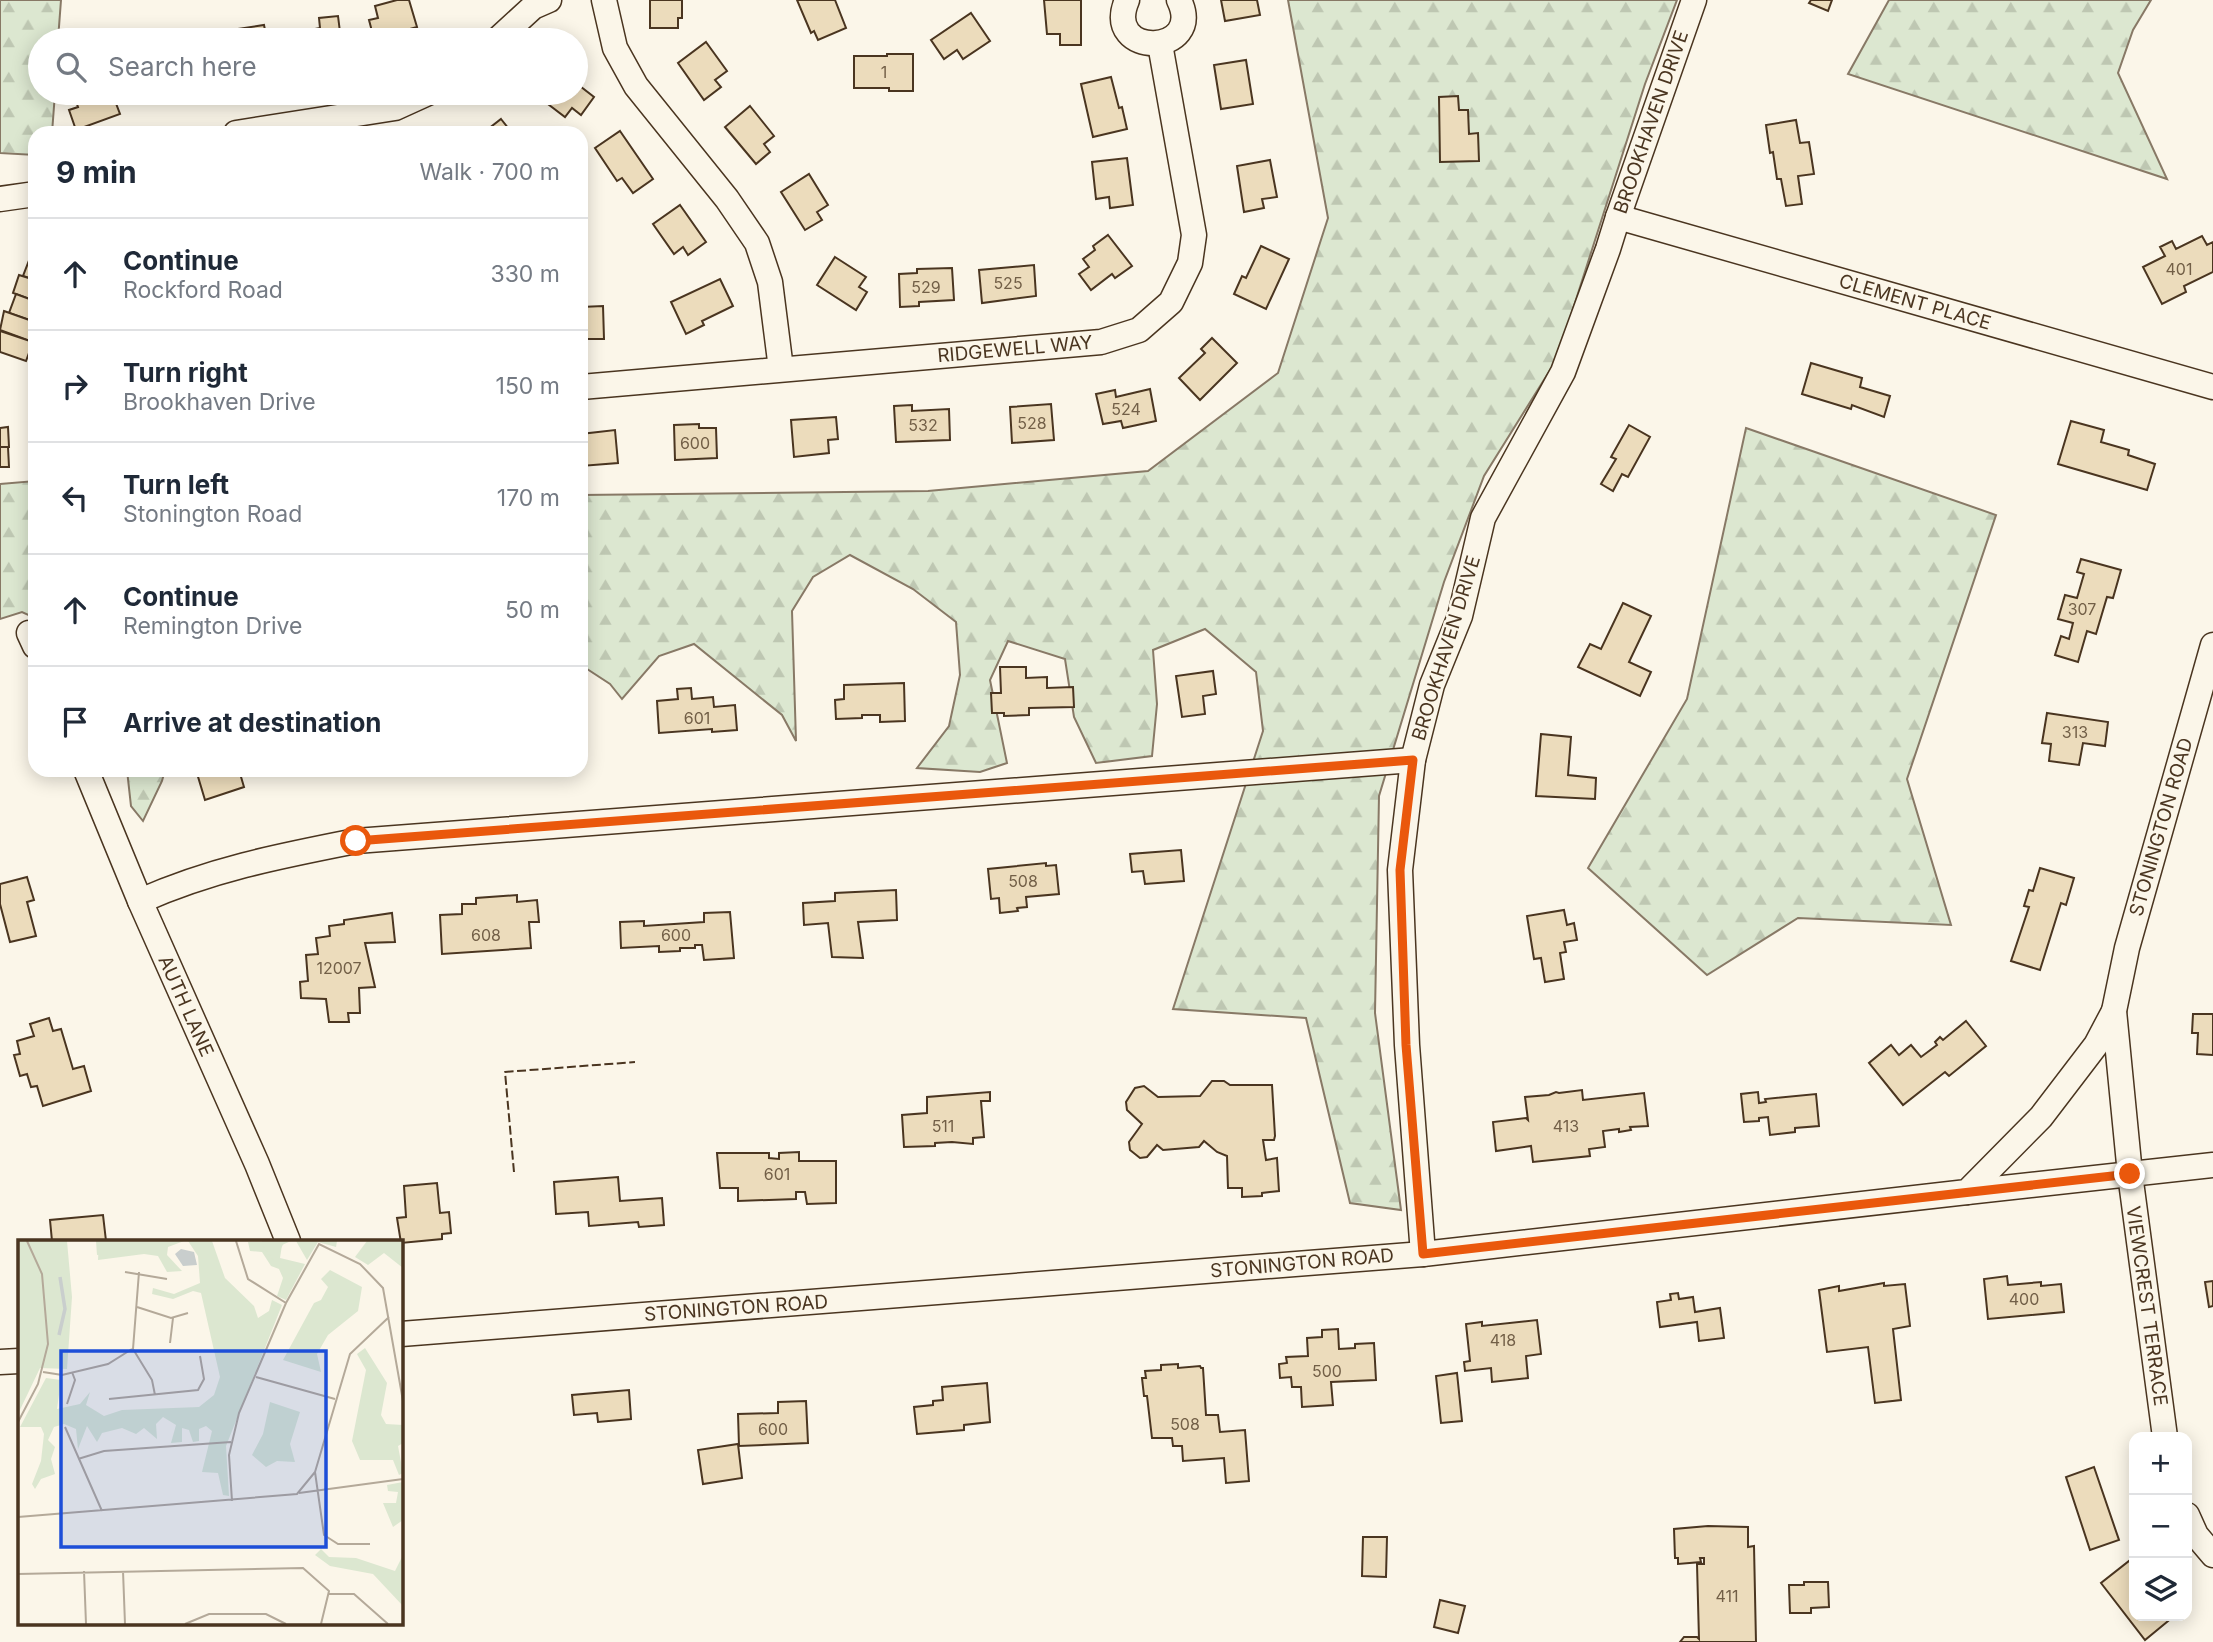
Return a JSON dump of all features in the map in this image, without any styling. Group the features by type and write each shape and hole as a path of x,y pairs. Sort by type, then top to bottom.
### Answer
{"street":[{"path":"510,28 533,7 549,0"},
{"path":"604,0 615,48 636,86 727,199 757,243 770,282 780,369"},
{"path":"1127,0 1123,11 1127,30 1141,42 1150,45 1160,44 1177,33 1183,14 1179,0"},
{"name":"BROOKHAVEN DRIVE","path":"1423,1254 1406,1045 1400,870 1413,760 1432,685 1460,616 1483,517 1563,372 1694,0"},
{"name":"RIDGEWELL WAY","path":"588,386 1101,342 1139,330 1171,302 1190,263 1194,235 1160,44"},
{"path":"281,126 402,105"},
{"path":"0,199 28,195"},
{"name":"CLEMENT PLACE","path":"1618,217 2213,387"},
{"name":"STONINGTON ROAD","path":"402,1334 1423,1254 1967,1192 2041,1117 2096,1045 2114,1011 2127,948 2213,645"},
{"path":"140,901 176,885 257,860 356,841 1413,760"},
{"name":"AUTH LANE","path":"89,777 288,1240"},
{"name":"STONINGTON ROAD","path":"2114,1011 2130,1174"},
{"path":"1967,1192 2213,1166"},
{"name":"VIEWCREST TERRACE","path":"2130,1174 2164,1432"},
{"path":"0,1362 18,1361"},
{"path":"2192,1526 2213,1555"}],"green space":[{"path":"0,0 61,0 59,28 28,28 28,105 54,105 53,126 28,126 28,155 0,153"},
{"path":"1288,0 1677,0 1645,84 1557,359 1484,476 1444,582 1379,796 1375,1013 1401,1210 1350,1203 1306,1018 1173,1009 1263,731 1256,672 1205,629 1153,650 1157,704 1152,756 1096,763 1074,717 1065,659 1008,641 990,680 1007,763 980,772 917,768 949,726 960,675 956,622 913,589 850,555 813,577 792,611 796,741 782,715 694,644 659,656 622,699 610,684 588,670 588,495 928,491 1148,471 1278,373 1328,218"},
{"path":"1889,0 2151,0 2133,30 2118,73 2167,179 1848,74"},
{"path":"1746,428 1996,515 1907,779 1951,925 1798,918 1707,975 1588,868 1687,699"},
{"path":"28,482 28,615 22,612 0,619 0,484"},
{"path":"128,777 163,777 143,821 131,806"}],"building":[{"path":"409,0 417,27 371,28 369,20 378,18 375,6"},
{"path":"650,0 682,0 682,18 678,18 678,28 650,28"},
{"path":"797,0 835,0 846,28 818,40 814,31 811,33"},
{"path":"1044,0 1081,0 1081,45 1060,45 1060,34 1047,34"},
{"path":"1221,0 1257,0 1260,15 1225,21"},
{"path":"1811,0 1832,0 1828,11 1809,3"},
{"path":"971,13 990,41 963,59 957,50 944,59 931,40"},
{"path":"338,16 340,28 320,28 319,18"},
{"path":"264,25 265,28 244,28"},
{"path":"706,42 727,71 715,80 721,87 704,100 678,63"},
{"path":"913,54 913,91 854,88 854,56"},
{"path":"1246,60 1253,104 1221,109 1214,65"},
{"path":"1111,77 1127,129 1093,137 1081,84"},
{"path":"588,92 594,97 581,115 572,108 565,117 549,105 588,105"},
{"path":"1458,96 1459,110 1468,110 1469,134 1478,133 1479,161 1440,162 1439,97"},
{"path":"77,105 117,105 120,114 87,126 75,126 69,110"},
{"path":"750,106 774,136 764,144 770,152 756,164 725,127"},
{"path":"501,119 506,126 492,126"},
{"path":"1796,120 1800,143 1809,142 1814,174 1798,176 1802,204 1786,206 1781,179 1777,179 1773,152 1770,153 1766,125"},
{"path":"620,131 653,179 633,193 622,178 617,181 595,148"},
{"path":"1127,158 1133,205 1110,208 1109,197 1096,199 1092,162"},
{"path":"1270,160 1277,197 1262,199 1264,208 1244,212 1237,166"},
{"path":"809,174 828,205 817,212 822,220 805,230 781,192"},
{"path":"680,205 706,242 688,255 683,247 674,254 653,224"},
{"path":"1108,235 1132,266 1115,278 1112,274 1091,290 1079,274 1089,267 1083,259 1095,250 1093,246"},
{"path":"2202,236 2207,245 2213,242 2213,272 2184,286 2186,292 2162,304 2143,267 2165,256 2160,247 2172,241 2176,249"},
{"path":"1261,246 1289,259 1266,309 1234,294 1242,276 1246,278"},
{"path":"835,257 866,277 859,287 867,292 856,310 817,285"},
{"path":"28,263 28,278 23,276"},
{"path":"1034,265 1036,296 982,303 979,270"},
{"path":"952,268 954,300 919,302 919,306 900,307 899,274 917,273 917,269"},
{"path":"19,275 28,278 28,298 13,293"},
{"path":"720,279 733,306 702,321 704,325 686,334 671,302"},
{"path":"16,294 28,298 28,320 9,313"},
{"path":"603,306 604,339 588,339 588,307"},
{"path":"4,311 28,320 28,340 0,330"},
{"path":"0,331 28,340 26,361 0,352"},
{"path":"1212,338 1237,363 1200,400 1179,378 1205,353 1201,349"},
{"path":"1811,363 1862,378 1860,387 1890,396 1884,417 1852,405 1851,409 1802,394"},
{"path":"1150,389 1156,421 1123,428 1121,421 1103,424 1096,394 1115,390 1116,397"},
{"path":"1051,404 1054,440 1012,443 1010,407"},
{"path":"912,405 912,411 949,409 950,440 896,442 894,406"},
{"path":"836,417 838,439 828,440 829,453 794,457 791,420"},
{"path":"2071,421 2104,430 2101,442 2129,450 2128,455 2155,464 2147,490 2058,464"},
{"path":"699,424 699,428 716,428 717,458 675,460 674,425"},
{"path":"1629,425 1650,437 1628,477 1622,474 1613,491 1601,484 1616,459 1611,457"},
{"path":"8,427 9,447 0,447 0,428"},
{"path":"615,430 618,463 588,465 588,433"},
{"path":"0,447 8,447 9,467 0,467"},
{"path":"2081,559 2121,570 2113,598 2107,597 2096,634 2087,631 2078,662 2055,655 2061,636 2069,639 2073,623 2058,619 2065,595 2077,598 2084,574 2077,572"},
{"path":"1623,603 1651,616 1629,662 1651,672 1640,696 1578,667 1590,644 1601,649"},
{"path":"1000,667 1026,667 1026,678 1047,677 1047,688 1073,687 1074,707 1029,708 1029,715 1004,716 1004,713 992,713 991,693 1001,693"},
{"path":"1213,671 1216,694 1203,696 1205,714 1182,717 1176,676"},
{"path":"904,683 905,721 880,722 880,715 836,719 835,700 844,699 844,685"},
{"path":"691,688 692,699 713,697 714,707 735,705 737,730 659,733 657,701 678,699 677,689"},
{"path":"2047,713 2108,722 2105,746 2083,743 2079,765 2049,761 2051,744 2042,743"},
{"path":"1541,734 1571,737 1568,775 1596,778 1595,799 1536,796"},
{"path":"198,777 241,777 244,787 205,800"},
{"path":"1181,850 1184,881 1145,884 1143,871 1132,872 1130,854"},
{"path":"1046,863 1046,866 1056,865 1059,894 1026,897 1027,907 1000,913 999,898 991,899 988,869"},
{"path":"2040,868 2074,878 2066,905 2061,903 2040,970 2011,961 2029,907 2024,906 2029,890 2033,891"},
{"path":"27,877 34,900 27,902 36,936 10,942 0,904 0,884"},
{"path":"896,890 897,920 858,922 863,958 832,957 828,923 804,925 803,903 835,901 835,893"},
{"path":"517,895 517,902 537,900 539,922 529,922 531,948 442,954 440,915 462,914 462,904 476,904 476,898"},
{"path":"1564,910 1567,925 1574,923 1577,940 1564,942 1566,952 1560,953 1564,979 1545,982 1541,958 1534,959 1527,916"},
{"path":"730,912 734,958 704,960 702,945 680,948 680,951 659,952 659,946 621,948 620,922 644,921 644,926 704,922 704,913"},
{"path":"392,913 395,942 365,943 375,987 359,988 360,1013 348,1013 349,1022 329,1022 326,999 301,998 300,982 308,981 306,955 318,954 316,938 330,936 329,926 344,924 344,920"},
{"path":"2193,1014 2213,1014 2213,1055 2197,1054 2198,1033 2192,1033"},
{"path":"49,1018 53,1031 61,1029 73,1069 84,1066 91,1091 43,1106 37,1086 31,1087 27,1074 20,1076 14,1055 20,1054 17,1041 34,1036 30,1024"},
{"path":"1966,1021 1986,1046 1949,1076 1945,1072 1903,1105 1869,1063 1891,1045 1899,1055 1911,1045 1921,1057 1937,1045 1935,1042 1940,1037 1943,1040"},
{"path":"1212,1081 1224,1081 1230,1085 1272,1085 1275,1136 1274,1140 1263,1140 1266,1160 1277,1158 1279,1191 1262,1193 1262,1196 1242,1197 1242,1188 1228,1188 1227,1156 1217,1152 1204,1141 1199,1147 1163,1150 1157,1145 1147,1157 1140,1158 1130,1150 1129,1142 1142,1124 1127,1110 1126,1102 1135,1088 1144,1086 1158,1097 1200,1096"},
{"path":"1582,1090 1583,1100 1644,1093 1648,1126 1630,1127 1631,1130 1619,1132 1619,1129 1603,1131 1605,1147 1589,1149 1590,1156 1533,1162 1531,1146 1496,1151 1493,1122 1526,1118 1528,1120 1525,1097"},
{"path":"990,1092 990,1101 981,1101 984,1137 973,1138 973,1144 952,1142 935,1143 935,1146 904,1147 902,1115 927,1113 927,1097"},
{"path":"1758,1092 1759,1103 1766,1102 1765,1099 1816,1094 1819,1126 1795,1128 1795,1132 1770,1135 1768,1117 1744,1122 1741,1094"},
{"path":"799,1152 799,1161 836,1161 836,1203 807,1204 805,1192 796,1192 796,1199 738,1201 738,1188 720,1188 717,1153 769,1153 769,1158 779,1159 779,1153"},
{"path":"618,1177 620,1201 662,1198 664,1225 639,1227 638,1222 589,1226 588,1212 556,1214 554,1182"},
{"path":"437,1183 440,1213 449,1212 451,1233 442,1234 442,1239 402,1243 397,1218 406,1217 404,1186"},
{"path":"103,1215 106,1240 52,1240 50,1220"},
{"path":"2007,1276 2008,1285 2041,1282 2041,1286 2061,1284 2064,1312 1988,1319 1984,1279"},
{"path":"2213,1281 2213,1306 2209,1307 2205,1282"},
{"path":"1884,1283 1884,1286 1905,1284 1910,1326 1893,1329 1901,1400 1875,1403 1868,1347 1827,1352 1819,1290 1839,1286 1839,1291"},
{"path":"1678,1293 1679,1299 1693,1297 1695,1312 1720,1308 1724,1338 1699,1341 1697,1322 1660,1327 1657,1302 1671,1300 1670,1294"},
{"path":"1537,1320 1541,1354 1526,1356 1528,1378 1492,1382 1491,1368 1465,1371 1464,1362 1470,1361 1466,1324 1482,1322 1482,1326"},
{"path":"1338,1329 1339,1349 1355,1348 1355,1344 1374,1343 1376,1380 1331,1382 1333,1405 1302,1407 1301,1387 1292,1387 1291,1377 1280,1378 1279,1364 1287,1363 1286,1357 1308,1356 1307,1338 1322,1337 1322,1330"},
{"path":"1178,1364 1178,1368 1203,1368 1206,1415 1218,1415 1220,1432 1245,1430 1249,1481 1226,1483 1224,1458 1183,1461 1182,1446 1173,1446 1172,1438 1152,1438 1142,1378 1146,1378 1145,1371 1161,1370 1161,1365"},
{"path":"1457,1373 1462,1421 1441,1423 1436,1376"},
{"path":"987,1383 990,1422 964,1425 964,1430 917,1434 914,1407 933,1405 933,1401 943,1400 942,1387"},
{"path":"629,1390 631,1419 598,1422 597,1413 574,1415 572,1395"},
{"path":"806,1401 808,1443 739,1446 738,1414 778,1413 778,1402"},
{"path":"738,1444 742,1478 703,1484 698,1450"},
{"path":"2094,1467 2119,1540 2090,1550 2066,1477"},
{"path":"1748,1527 1748,1547 1754,1546 1756,1642 1680,1642 1684,1637 1699,1639 1697,1564 1704,1564 1704,1558 1700,1558 1701,1562 1678,1564 1678,1558 1675,1558 1674,1529"},
{"path":"1363,1537 1387,1537 1386,1577 1362,1576"},
{"path":"2129,1561 2129,1619 2101,1583"},
{"path":"1804,1582 1828,1582 1829,1607 1811,1608 1811,1613 1790,1613 1789,1585 1804,1585"},
{"path":"1440,1600 1465,1606 1458,1633 1434,1627"},
{"path":"2130,1621 2168,1621 2145,1640"}],"fence":[{"path":"514,1172 505,1072 635,1062"}],"route":[{"path":"356,841 1413,760 1400,870 1406,1045 1423,1254 2130,1174"}]}
